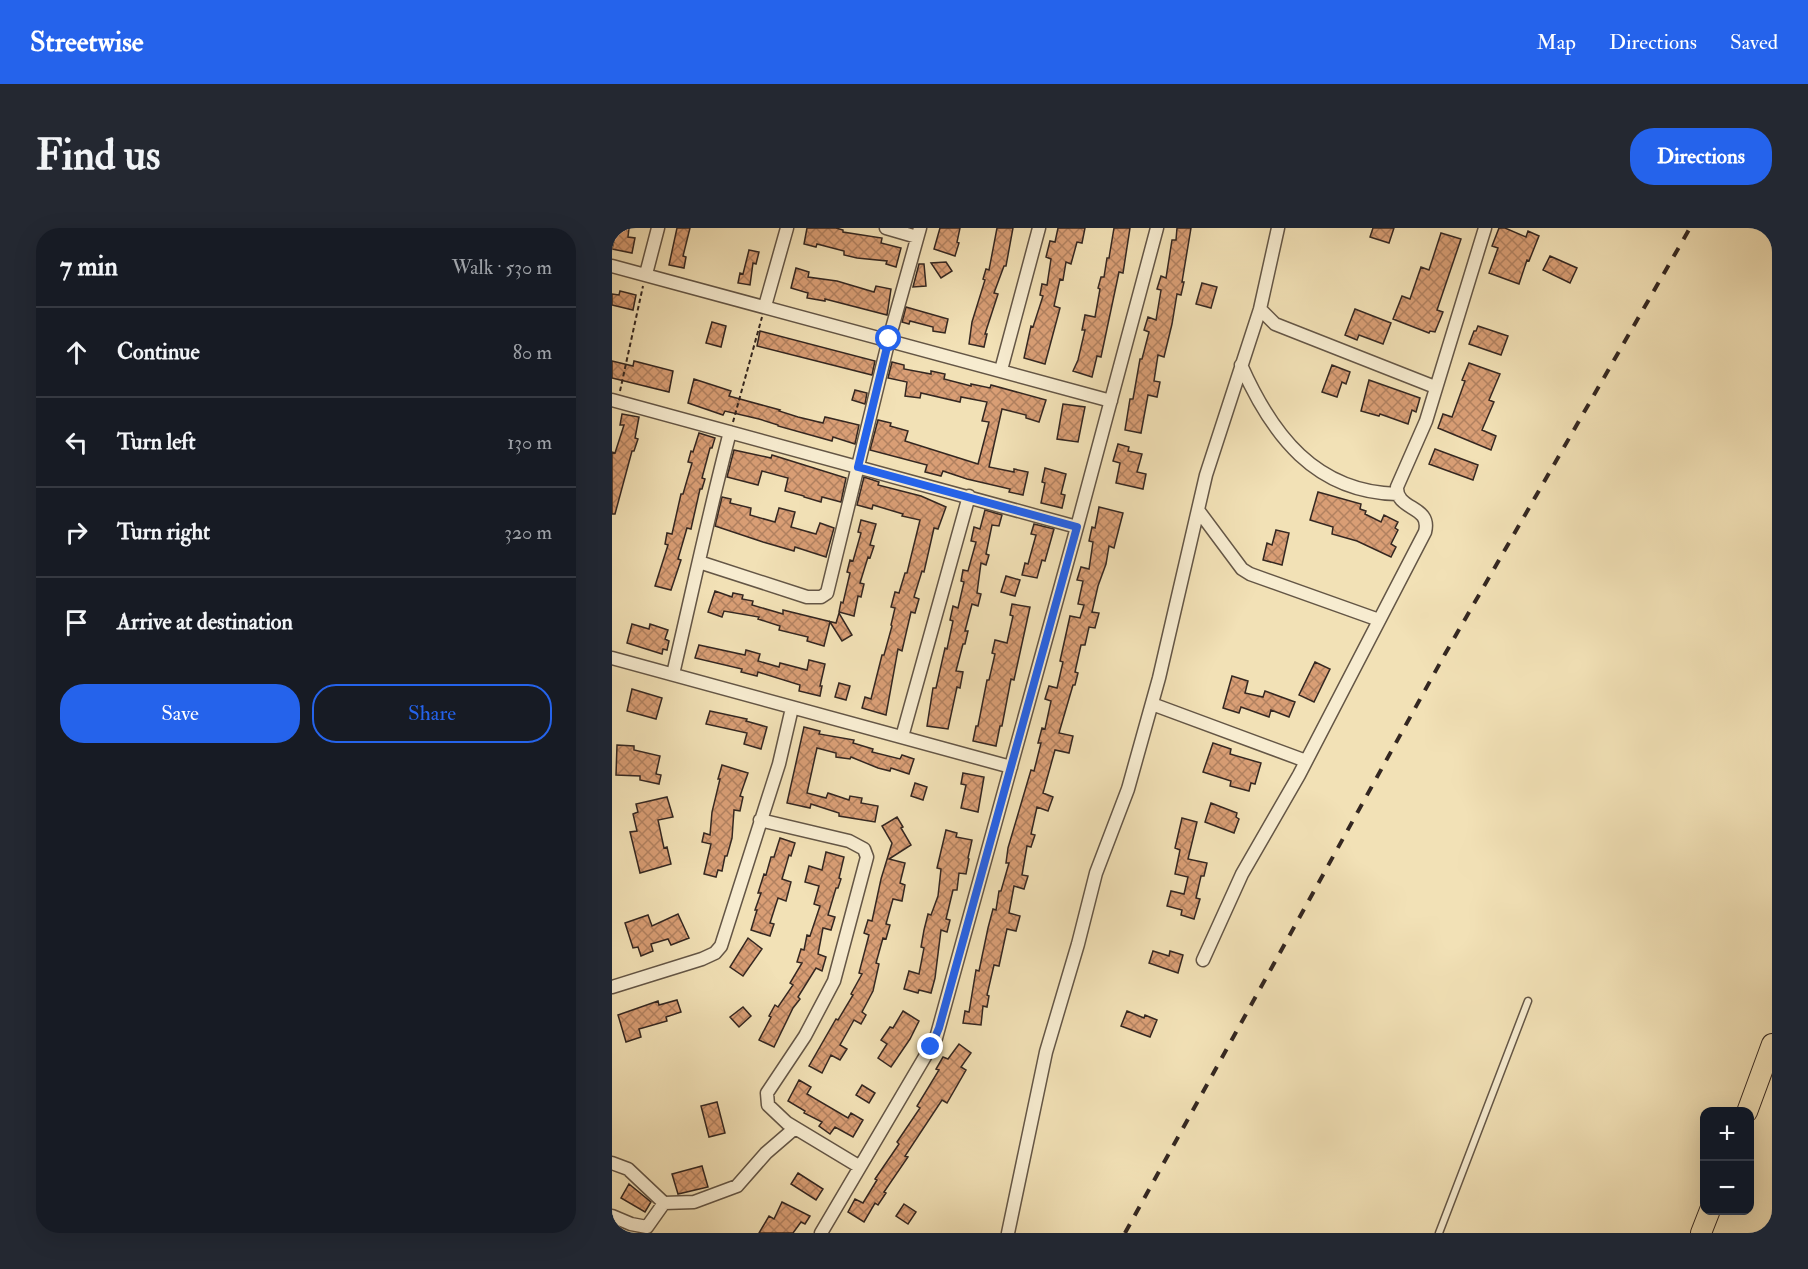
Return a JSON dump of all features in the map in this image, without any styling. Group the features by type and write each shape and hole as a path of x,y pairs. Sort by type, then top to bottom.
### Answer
{"highway":[{"path":"1749,1107 1772,1044"},
{"path":"1701,1233 1708,1215"}],"street":[{"path":"646,274 658,228"},
{"path":"765,306 787,228"},
{"path":"699,562 807,597 821,597 827,593 889,339 919,232 886,228"},
{"path":"1001,370 1039,228"},
{"path":"820,1233 936,1038 1157,228"},
{"path":"1008,1233 1046,1052 1078,944 1095,873 1128,789 1152,704 1206,475 1260,309 1278,228"},
{"path":"1203,960 1242,874 1306,760 1425,532 1427,524 1419,512 1399,499 1396,487 1421,434 1485,228"},
{"path":"612,266 889,339 1111,401"},
{"path":"1260,309 1275,324 1435,387"},
{"path":"1241,365 1268,416 1294,451 1334,480 1374,493 1396,494"},
{"path":"614,402 1077,527"},
{"path":"673,674 703,535 730,432"},
{"path":"902,737 969,496"},
{"path":"1198,510 1242,569 1250,574 1379,620"},
{"path":"612,658 1011,767"},
{"path":"1152,704 1306,760"},
{"path":"612,987 702,959 715,953 721,945 778,764 792,708"},
{"path":"760,820 849,841 864,849 867,857 839,966 830,989 805,1036 766,1093 768,1105 795,1128 860,1167"},
{"path":"612,1163 628,1169 664,1203 694,1202 737,1186 766,1153 795,1128"},
{"path":"612,1216 631,1224 647,1227 664,1203"}],"lane":[{"path":"1439,1233 1528,1001"}],"path":[{"path":"614,402 646,274"},
{"path":"730,432 765,306"}],"building":[{"path":"617,228 629,228 628,237 635,238 632,253 612,249"},
{"path":"677,228 690,228 683,256 686,257 684,268 669,265"},
{"path":"807,228 836,228 843,232 882,238 881,243 901,248 896,267 886,264 887,261 857,258 844,255 844,251 817,244 816,247 804,244"},
{"path":"940,228 960,228 955,256 934,249"},
{"path":"997,228 1013,228 1006,266 1004,266 994,293 998,294 985,334 987,334 984,347 969,344 972,322 985,280 983,279 986,269 989,270"},
{"path":"1058,228 1085,228 1082,243 1077,242 1071,264 1066,262 1063,280 1060,279 1054,306 1060,308 1045,364 1024,358 1031,326 1033,327 1043,296 1040,295 1042,284 1047,285 1051,259 1046,257 1050,241 1055,242"},
{"path":"1114,228 1130,228 1123,273 1119,272 1101,357 1097,356 1092,377 1073,371 1085,330 1082,330 1085,315 1095,317 1100,289 1098,288 1101,277 1104,277"},
{"path":"1177,228 1191,228 1181,295 1177,294 1164,357 1158,355 1154,381 1160,382 1157,397 1148,395 1141,433 1125,430 1130,399 1133,399 1140,359 1142,359 1149,332 1144,330 1148,317 1156,320 1161,290 1157,289 1161,276 1166,278 1172,240 1176,240"},
{"path":"1373,228 1394,228 1389,243 1370,237"},
{"path":"1499,228 1505,228 1526,237 1528,231 1539,236 1529,261 1527,260 1519,284 1489,273 1498,248 1492,246"},
{"path":"1441,233 1461,239 1437,310 1443,312 1435,332 1430,331 1429,333 1393,319 1402,296 1410,299 1421,267 1429,270"},
{"path":"749,250 759,252 756,264 753,263 750,285 738,283 740,273 743,274"},
{"path":"1550,256 1577,268 1570,283 1543,270"},
{"path":"946,262 952,271 941,278 931,263"},
{"path":"919,264 924,264 926,286 913,287"},
{"path":"796,268 809,272 808,277 837,281 874,292 876,286 891,289 887,315 825,299 825,301 807,298 808,293 791,288"},
{"path":"1202,283 1217,287 1211,308 1196,304"},
{"path":"620,291 636,295 633,310 612,305 612,294 619,295"},
{"path":"906,307 948,319 945,333 933,331 933,327 910,321 909,324 902,322"},
{"path":"1355,309 1391,323 1383,344 1359,335 1357,340 1345,335"},
{"path":"712,322 726,326 721,347 706,343"},
{"path":"1478,326 1508,336 1501,355 1469,344"},
{"path":"760,331 875,361 872,375 757,346"},
{"path":"612,361 633,366 634,361 673,371 669,392 612,378"},
{"path":"892,362 904,365 904,369 945,374 944,379 971,386 971,384 990,388 991,385 1046,400 1039,422 1026,418 1026,415 1002,409 989,467 1028,472 1023,495 1009,492 1010,489 943,471 941,476 925,472 927,465 870,450 878,420 908,431 905,441 978,464 989,422 982,421 987,402 961,397 960,402 921,393 920,398 905,396 907,382 888,378"},
{"path":"1469,363 1500,374 1489,400 1494,402 1482,430 1496,436 1491,450 1438,428 1443,414 1452,417"},
{"path":"1332,365 1350,372 1346,384 1342,382 1337,397 1322,392"},
{"path":"694,379 731,391 729,396 798,417 823,423 825,417 859,425 855,444 833,437 832,441 725,411 723,415 688,403"},
{"path":"1369,380 1420,398 1416,412 1412,410 1408,424 1380,414 1379,416 1361,411"},
{"path":"855,390 867,393 865,404 852,400"},
{"path":"1063,404 1085,407 1078,442 1057,439"},
{"path":"622,414 639,417 635,438 638,439 632,451 615,514 612,514 612,452 615,453 624,425 620,425"},
{"path":"699,433 715,438 702,478 705,479 700,489 691,529 687,528 678,559 681,560 671,590 655,586 668,545 665,544 667,533 672,534 681,494 683,494 692,463 688,462"},
{"path":"1118,444 1129,447 1128,451 1142,454 1137,472 1146,474 1143,489 1116,483 1120,463 1113,461"},
{"path":"1435,449 1478,465 1473,480 1429,464"},
{"path":"734,450 771,458 772,455 846,478 841,502 822,497 821,502 785,491 788,478 762,471 758,485 727,477"},
{"path":"1045,468 1066,474 1061,494 1065,495 1062,508 1041,503"},
{"path":"864,477 879,482 878,485 921,496 946,507 938,529 934,528 924,572 922,571 914,597 919,599 915,613 911,612 902,651 898,649 886,715 862,708 865,697 871,699 892,626 895,608 891,607 895,592 899,593 905,573 907,573 920,520 873,505 872,509 857,505"},
{"path":"1318,492 1361,504 1360,509 1366,511 1365,514 1381,522 1384,515 1398,522 1395,528 1398,530 1391,544 1396,547 1391,557 1357,541 1332,534 1333,527 1310,520"},
{"path":"722,497 731,499 730,503 751,508 750,515 775,522 779,508 795,512 791,527 816,534 820,523 834,528 826,557 795,547 794,551 715,526"},
{"path":"1099,507 1123,513 1114,548 1109,546 1106,564 1098,586 1092,612 1099,613 1095,628 1089,627 1085,645 1081,645 1075,672 1078,673 1075,685 1073,685 1059,733 1073,736 1069,753 1055,750 1043,793 1053,797 1048,811 1037,807 1031,834 1035,835 1031,847 1027,846 1022,875 1028,876 1024,889 1014,886 1009,913 1020,916 1016,931 1007,929 999,966 994,965 987,995 989,996 987,1007 983,1006 981,1025 963,1023 965,1011 969,1012 976,970 979,971 993,909 996,910 999,891 1001,891 1009,863 1006,863 1008,848 1031,770 1034,771 1042,728 1045,729 1051,701 1045,699 1049,686 1057,688 1063,662 1060,661 1070,616 1080,618 1084,605 1078,604 1083,581 1077,580 1081,567 1089,569 1093,542 1089,541 1092,527 1095,528"},
{"path":"985,510 1002,515 999,526 992,525 986,565 981,563 977,593 981,594 978,606 972,604 965,631 968,631 965,644 963,644 956,671 963,672 960,688 957,687 948,729 927,726 933,688 936,688 945,648 947,649 953,621 950,620 953,606 958,608 964,582 961,581 963,570 968,571 976,542 971,541 974,527 980,529"},
{"path":"861,520 876,524 870,545 874,546 860,583 864,584 861,597 858,596 854,616 839,612 850,573 847,572 850,560 853,561 861,533 858,532"},
{"path":"1034,524 1054,529 1045,561 1042,560 1037,578 1022,575 1025,563 1028,564 1036,535 1031,534"},
{"path":"1276,530 1289,533 1282,565 1263,560 1267,543 1272,545"},
{"path":"1006,576 1020,580 1015,596 1001,592"},
{"path":"715,591 732,597 733,593 743,595 742,599 753,601 752,605 783,614 783,610 836,623 839,613 852,635 842,641 830,622 824,646 807,641 808,637 779,630 780,626 758,619 759,617 724,611 722,617 708,612"},
{"path":"1012,604 1030,607 1014,680 1011,679 996,746 973,741 995,654 992,653 995,640 1007,643 1013,616 1010,615"},
{"path":"632,624 649,629 650,624 668,630 665,639 669,641 667,650 663,649 662,654 627,643"},
{"path":"699,645 745,655 746,650 760,654 758,661 779,667 780,663 807,670 809,660 825,664 820,696 799,691 800,685 758,672 757,676 741,672 742,669 695,658"},
{"path":"1315,662 1330,669 1314,702 1299,695"},
{"path":"1232,676 1248,681 1245,693 1263,697 1265,691 1295,702 1289,717 1271,710 1269,717 1241,707 1239,713 1223,708"},
{"path":"839,683 850,686 846,700 835,697"},
{"path":"632,689 662,698 656,719 627,711"},
{"path":"710,711 747,719 746,721 767,727 761,749 744,744 747,733 706,724"},
{"path":"804,727 820,731 819,734 854,740 853,743 873,749 872,752 900,759 902,755 914,759 909,774 891,768 890,771 878,768 851,757 850,759 836,757 836,753 817,748 807,793 826,798 828,793 849,800 850,796 862,798 861,803 878,806 875,822 839,816 839,813 811,804 810,808 787,803"},
{"path":"1213,743 1231,749 1230,754 1261,763 1255,784 1251,783 1249,791 1230,786 1231,781 1203,772"},
{"path":"617,745 634,746 634,750 660,756 656,774 661,775 659,784 640,780 640,776 616,775"},
{"path":"722,765 748,773 740,796 743,797 740,811 734,810 732,838 727,856 725,856 722,871 718,870 716,877 704,874 711,844 702,842 704,833 710,835 712,812"},
{"path":"963,773 984,777 978,812 961,808 966,785 961,784"},
{"path":"915,783 927,787 923,800 911,796"},
{"path":"667,797 673,817 658,820 664,848 667,847 671,864 640,873 630,832 637,831 633,814 638,812 636,804"},
{"path":"1211,803 1237,813 1236,817 1239,819 1234,833 1205,822"},
{"path":"897,817 911,845 889,859 905,863 900,883 905,885 902,901 893,899 886,924 890,925 886,939 883,938 876,963 879,964 873,991 862,1012 866,1015 861,1024 854,1020 840,1045 847,1049 840,1060 831,1055 822,1073 809,1066 836,1019 838,1020 853,995 851,994 862,974 859,973 869,935 864,933 868,920 872,921 892,843 882,826"},
{"path":"1182,818 1197,822 1188,859 1207,863 1204,876 1201,876 1196,898 1200,899 1194,919 1181,915 1182,910 1167,906 1171,891 1184,894 1188,877 1175,874 1180,850 1175,848"},
{"path":"946,830 957,833 956,837 972,840 969,859 966,874 959,873 957,890 953,890 946,919 950,920 947,932 941,930 931,993 919,990 918,993 904,989 909,971 919,974 924,948 921,947 924,930 928,914 931,915 938,896 941,869 937,868"},
{"path":"780,838 795,843 782,879 791,882 786,901 778,898 770,923 774,924 770,936 751,930 761,893 758,893"},
{"path":"826,852 844,857 839,878 841,879 828,915 835,917 831,930 823,928 818,954 826,957 822,971 816,968 798,997 800,999 793,1008 774,1047 759,1040 775,1005 778,1007 793,985 790,983 802,963 797,962 801,949 804,950 807,935 810,936 820,906 814,904 819,886 805,882 809,866 822,870"},
{"path":"678,914 689,938 671,945 668,939 651,944 653,951 641,956 638,947 633,948 625,923 648,915 652,926"},
{"path":"748,938 762,949 743,976 730,967"},
{"path":"1153,951 1169,956 1170,951 1183,955 1178,973 1149,963"},
{"path":"677,1000 681,1012 666,1017 667,1021 639,1029 641,1037 626,1042 618,1015 658,1001 659,1005"},
{"path":"743,1007 751,1016 739,1027 730,1017"},
{"path":"903,1011 919,1021 891,1067 878,1058 887,1044 881,1040 890,1027 893,1028"},
{"path":"1127,1011 1144,1018 1145,1015 1157,1020 1150,1037 1121,1026"},
{"path":"959,1044 971,1053 961,1067 966,1070 947,1103 942,1100 905,1156 908,1157 884,1192 886,1193 878,1205 875,1203 864,1222 848,1212 855,1199 863,1203 877,1180 875,1179 899,1144 897,1142 920,1108 917,1106 939,1070 936,1069 943,1057 948,1059"},
{"path":"799,1080 811,1087 807,1094 848,1118 851,1113 863,1120 853,1137 835,1127 830,1134 819,1126 822,1122 804,1113 805,1111 788,1101"},
{"path":"862,1085 875,1093 869,1103 856,1095"},
{"path":"717,1102 725,1133 709,1137 701,1106"},
{"path":"702,1166 708,1187 678,1194 672,1174"},
{"path":"798,1173 823,1189 816,1200 791,1184"},
{"path":"629,1184 651,1202 645,1212 621,1198"},
{"path":"782,1202 810,1216 805,1224 801,1222 793,1233 759,1233 769,1216 774,1219"},
{"path":"904,1204 916,1212 908,1224 896,1216"}],"railway":[{"path":"1125,1233 1445,654 1690,228"}],"route":[{"path":"889,339 858,467 1077,527 939,1028 931,1047"}]}
